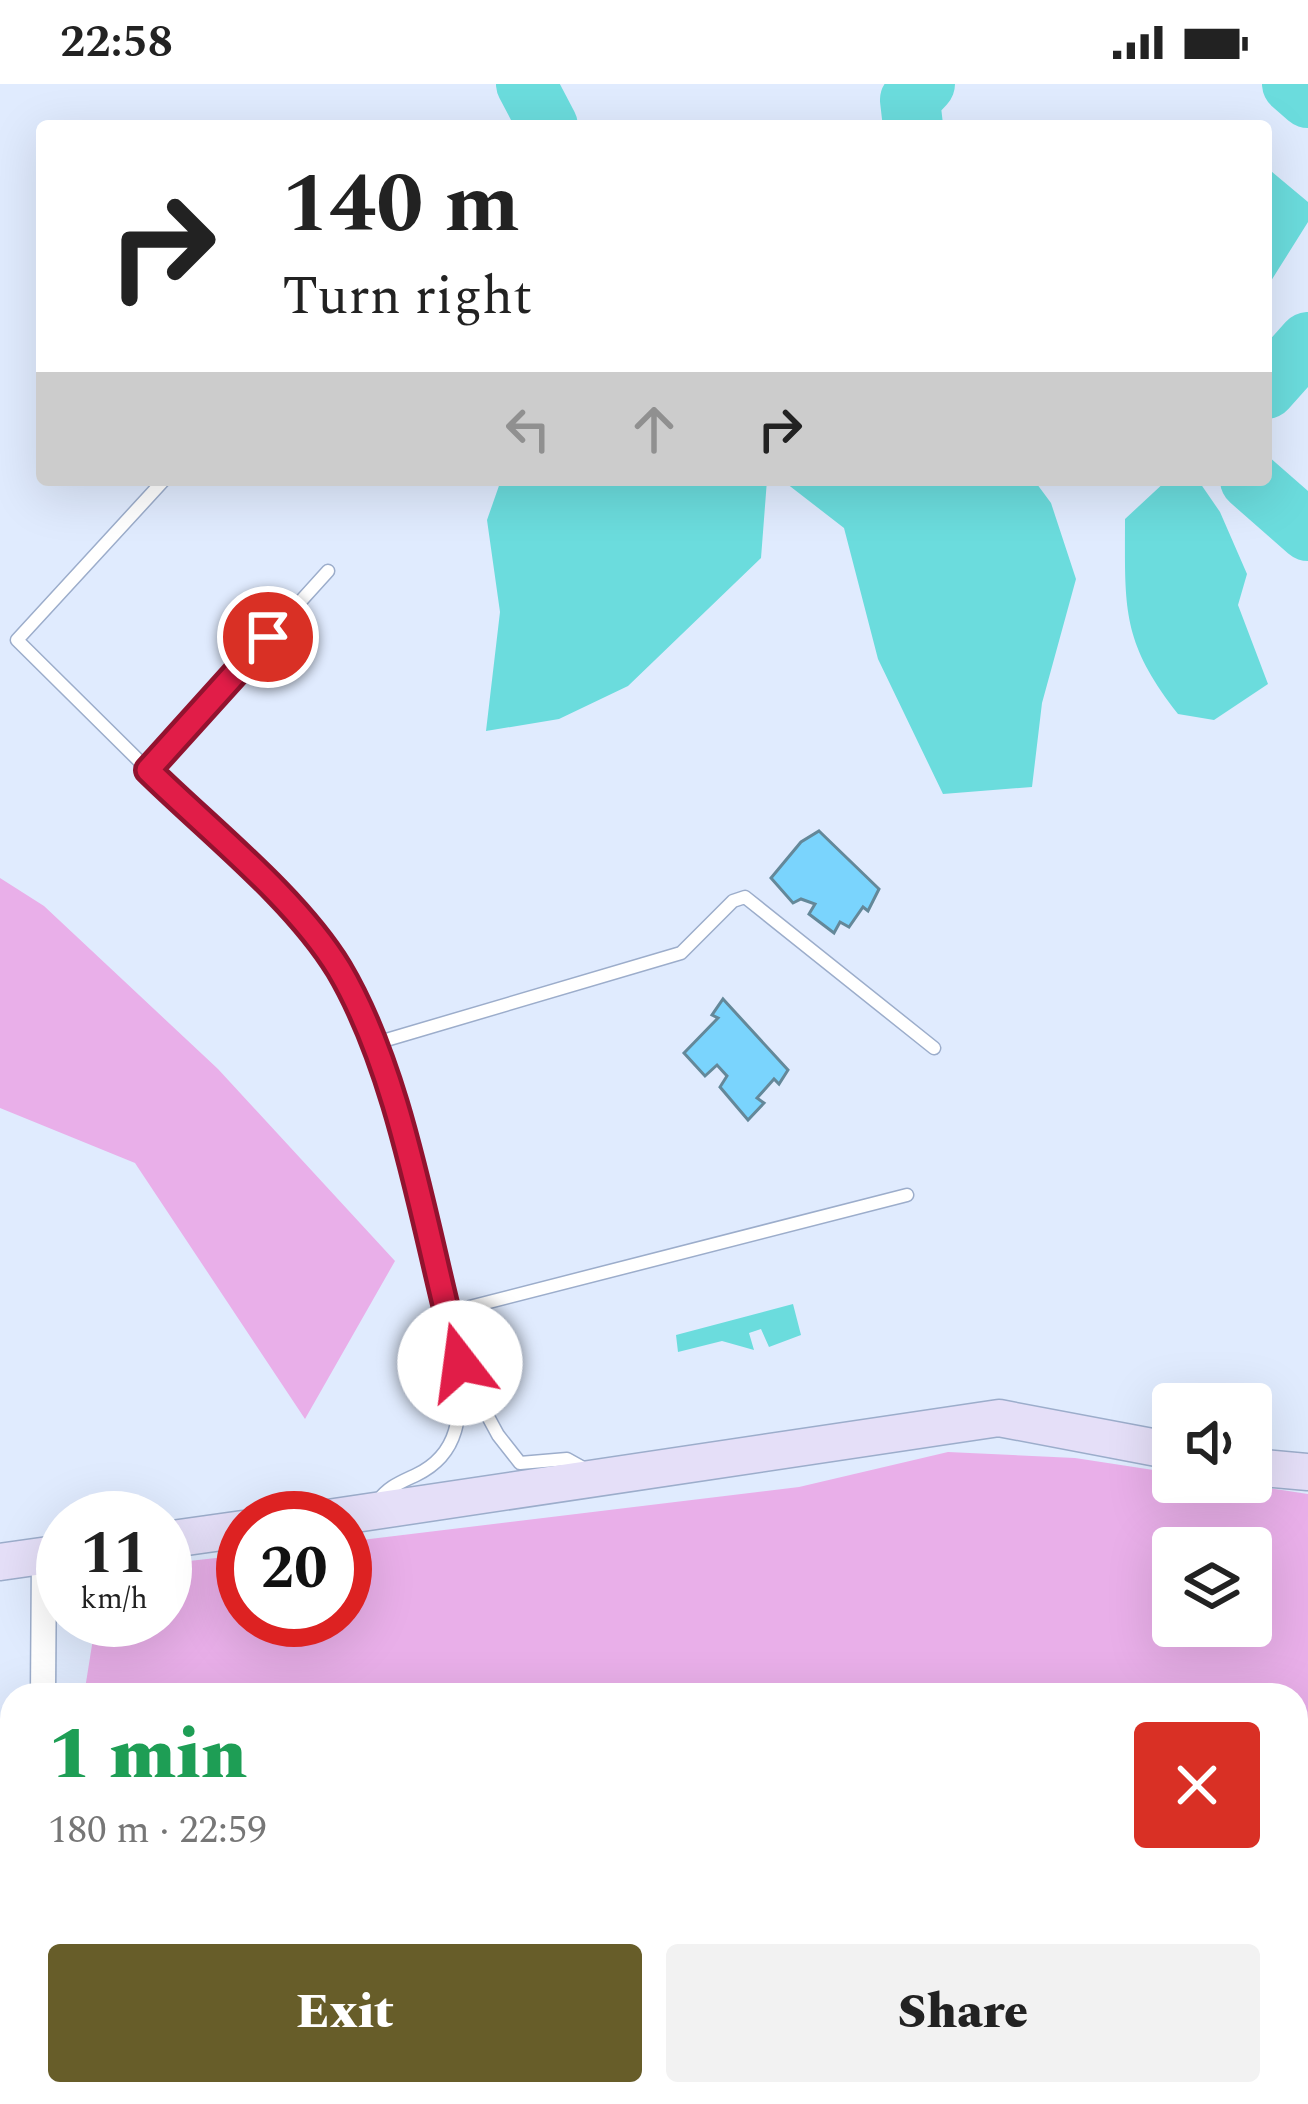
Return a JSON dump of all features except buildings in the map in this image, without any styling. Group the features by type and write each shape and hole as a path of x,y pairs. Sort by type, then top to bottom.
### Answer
{"main road":[{"path":"372,1513 999,1418 1152,1447"},
{"path":"1272,1469 1308,1472"},
{"path":"0,1562 36,1557"}],"street":[{"path":"45,1683 47,1647"}],"lane":[{"path":"158,486 17,640 307,927 338,968 376,1043 460,1363 499,1435 520,1463 567,1459 602,1478"},
{"path":"148,770 328,571"},
{"path":"376,1043 681,953 698,942 733,902 745,897 934,1048"},
{"path":"446,1313 907,1195"},
{"path":"372,1509 387,1488 424,1472 448,1450 460,1424 460,1363"}],"shaded area":[{"path":"1272,172 1308,202 1308,222 1272,279"},
{"path":"499,486 767,486 761,558 628,686 559,719 486,731 500,612 487,520"},
{"path":"790,486 1038,486 1051,503 1076,579 1042,703 1032,787 943,794 878,659 844,528"},
{"path":"1161,486 1202,486 1220,512 1247,574 1238,605 1268,684 1214,720 1178,714 1136,644 1127,601 1125,519"},
{"path":"0,878 44,906 218,1069 395,1261 305,1419 135,1163 0,1108"},
{"path":"793,1304 801,1335 769,1347 761,1329 749,1333 754,1350 722,1341 678,1352 676,1335"},
{"path":"948,1452 1075,1458 1152,1470 1152,1503 1272,1503 1272,1489 1308,1494 1308,1683 86,1683 92,1647 192,1647 192,1561 216,1558 216,1647 372,1647 372,1539 799,1487"}],"waterway":[{"path":"526,84 545,120"},
{"path":"912,120 910,100 925,84"},
{"path":"1292,84 1308,98"},
{"path":"1272,382 1308,342"},
{"path":"1257,486 1308,531"}],"route":[{"path":"268,637 148,770 307,927 338,968 376,1043 460,1363"}]}
